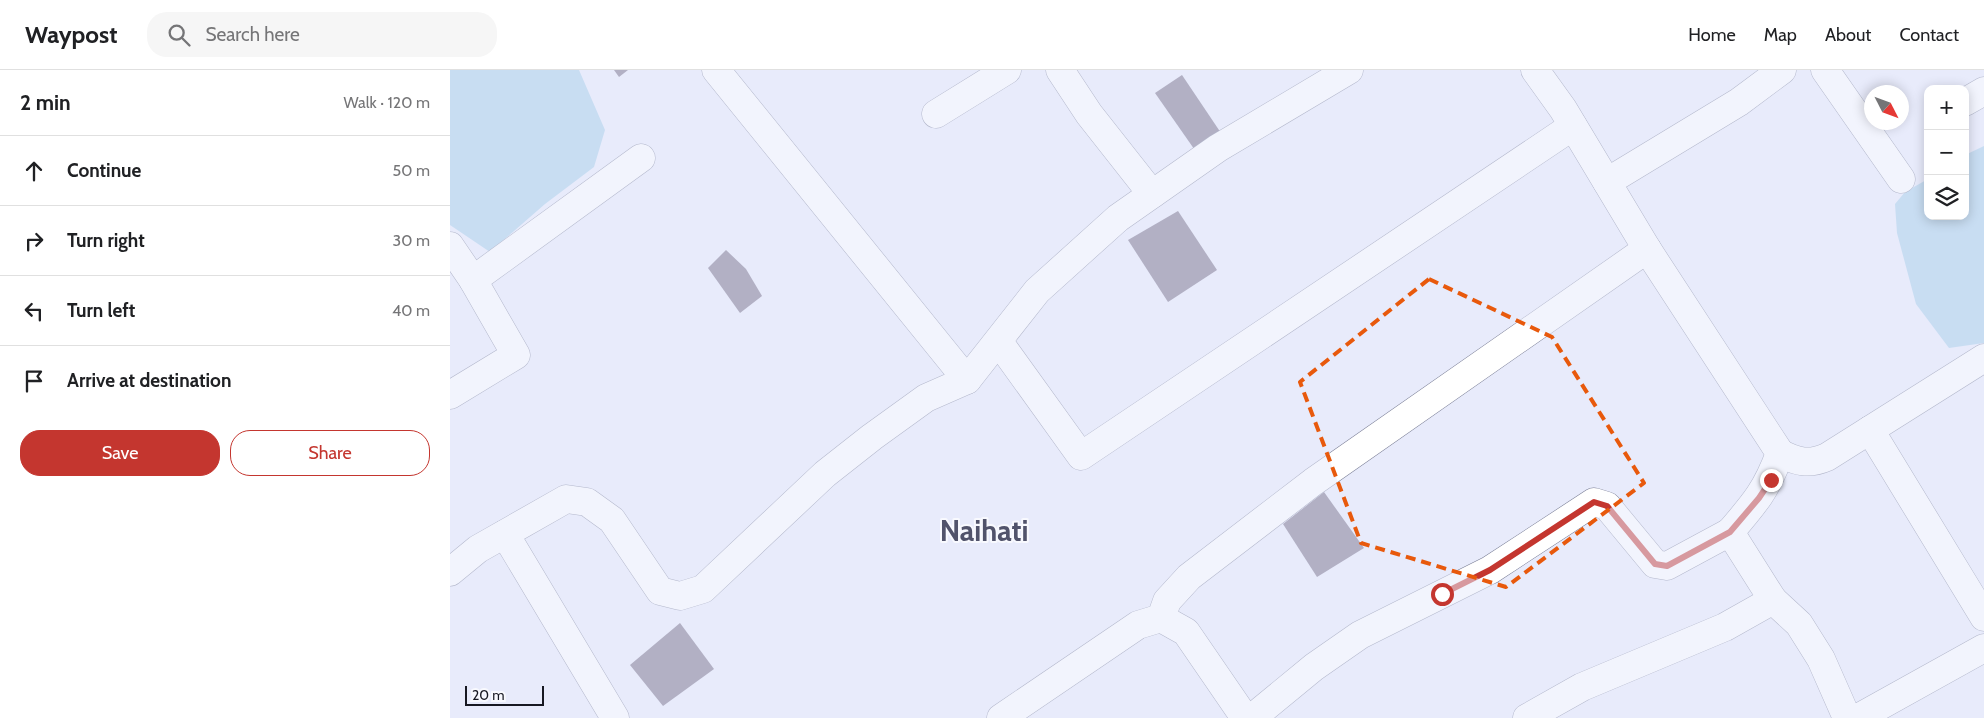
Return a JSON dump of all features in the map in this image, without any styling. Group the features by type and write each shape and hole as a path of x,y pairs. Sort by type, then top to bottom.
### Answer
{"street":[{"path":"716,70 967,380"},
{"path":"936,114 1007,70"},
{"path":"1060,70 1089,114 1152,194"},
{"path":"450,572 478,549 566,499 587,502 612,520 660,591 680,596 703,589 825,474 926,398 967,380 999,342 1037,291 1118,218 1218,148 1349,70"},
{"path":"1535,70 1573,126 1647,249 1780,453 1795,462 1815,463 1984,358"},
{"path":"1607,182 1739,102 1782,70"},
{"path":"1825,70 1901,179"},
{"path":"1969,100 1984,91"},
{"path":"999,342 1080,456 1573,126"},
{"path":"473,280 641,158"},
{"path":"450,246 473,280 516,355 450,395"},
{"path":"1161,618 1167,600 1190,577 1297,494 1647,249"},
{"path":"1870,430 1984,617"},
{"path":"1252,718 1314,668 1360,635 1490,570 1594,502 1607,506 1655,564 1660,567 1667,566 1730,532 1759,498 1771,480 1780,453"},
{"path":"1730,532 1773,600 1800,624 1821,659 1847,718"},
{"path":"505,534 615,718"},
{"path":"1528,718 1582,686 1725,627 1773,600"},
{"path":"1001,718 1138,625 1161,618 1186,632 1245,718"},
{"path":"1858,718 1984,648"}],"highlighted area":[{"path":"1429,279 1552,337 1644,483 1506,587 1361,543 1300,382"}],"water":[{"path":"450,70 579,70 605,130 594,167 545,204 490,252 450,225"},
{"path":"1984,146 1984,343 1949,348 1916,304 1897,233 1895,204 1905,192 1924,181 1924,220 1969,220 1969,153"}],"building":[{"path":"614,70 628,70 619,77"},
{"path":"1182,75 1225,139 1199,156 1155,93"},
{"path":"1178,211 1217,270 1168,302 1128,240"},
{"path":"726,250 746,269 762,296 740,313 708,268"},
{"path":"1324,492 1364,548 1317,577 1283,524"},
{"path":"680,623 714,669 663,706 630,665"}],"district":[{"name":"Naihati","path":"984,530"}],"route":[{"path":"1442,594 1490,570 1594,502 1607,506 1655,564 1660,567 1667,566 1730,532 1759,498 1771,480"}]}
